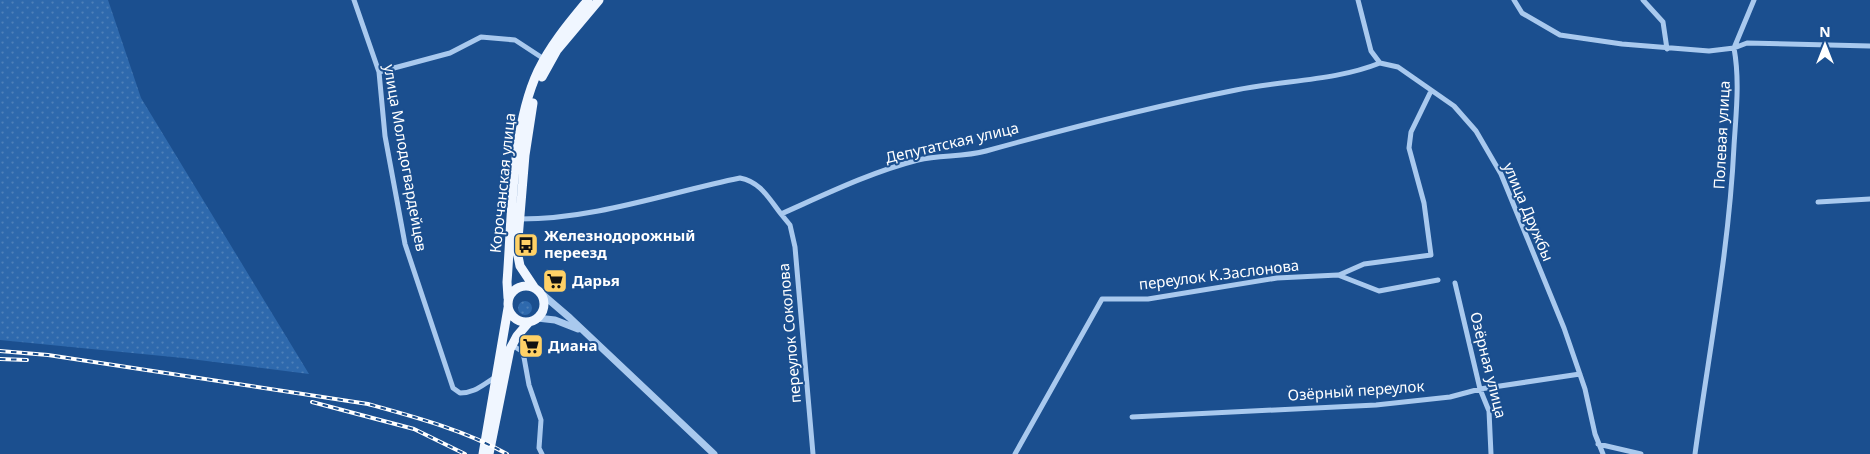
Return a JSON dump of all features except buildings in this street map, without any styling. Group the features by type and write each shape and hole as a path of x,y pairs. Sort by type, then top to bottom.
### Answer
{"main road":[{"name":"Корочанская улица","path":"483,454 508,303 507,282 522,118 528,96 544,59 557,37 588,0"},
{"name":"Корочанская улица","path":"534,287 525,276 518,258 527,136 534,99 543,75 557,50 599,0"},
{"path":"489,454 512,345 544,307 542,294 534,287 519,287 508,303 516,319 533,320"}],"street":[{"name":"улица Молодогвардейцев","path":"354,0 380,72 386,136 405,244 453,388 460,393 479,390 496,377"},
{"path":"1358,0 1371,51 1380,63"},
{"path":"1514,0 1522,12 1560,35 1667,48 1709,51 1734,48 1747,44 1870,46"},
{"path":"1643,0 1663,22 1667,48"},
{"path":"1734,48 1754,0"},
{"path":"380,72 450,53 481,37 515,40 544,59"},
{"name":"Полевая улица","path":"1696,454 1732,203 1738,87 1738,68 1734,48"},
{"name":"улица Дружбы","path":"1380,63 1398,66 1454,106 1470,125 1501,174 1564,328 1580,374 1598,444 1603,454"},
{"name":"Депутатская улица","path":"781,214 849,184 921,160 983,152 1085,124 1175,103 1274,83 1355,72 1380,63"},
{"name":"переулок К.Заслонова","path":"1014,454 1102,298 1148,299 1277,278 1338,275 1364,264 1431,255 1424,203 1409,148 1411,132 1431,91"},
{"path":"520,219 571,214 653,200 740,178 751,180 761,188 781,214"},
{"path":"1818,202 1870,199"},
{"name":"переулок Соколова","path":"781,214 790,225 795,247 813,454"},
{"name":"переулок К.Заслонова","path":"1338,275 1379,291 1438,280"},
{"name":"Озёрная улица","path":"1455,283 1480,389 1489,411 1491,454"},
{"path":"542,294 714,454"},
{"path":"533,320 554,320 583,331"},
{"path":"512,345 523,352 529,385 541,420 539,448 542,454"},
{"name":"Озёрный переулок","path":"1132,417 1376,405 1450,397 1480,389 1580,374"},
{"path":"1598,444 1641,454"}],"shaded area":[{"path":"0,0 108,0 141,98 309,374 183,358 0,340"},
{"path":"522,301 528,301 532,308 528,315 522,315 518,311 518,305"}],"railway":[{"path":"0,351 48,355 368,404 457,431 507,454"},
{"path":"0,359 27,360"},
{"path":"312,402 414,429 465,454"}],"place":[{"name":"Железнодорожный переезд","path":"526,245"},
{"name":"Дарья","path":"555,281"},
{"name":"Диана","path":"531,346"}]}
